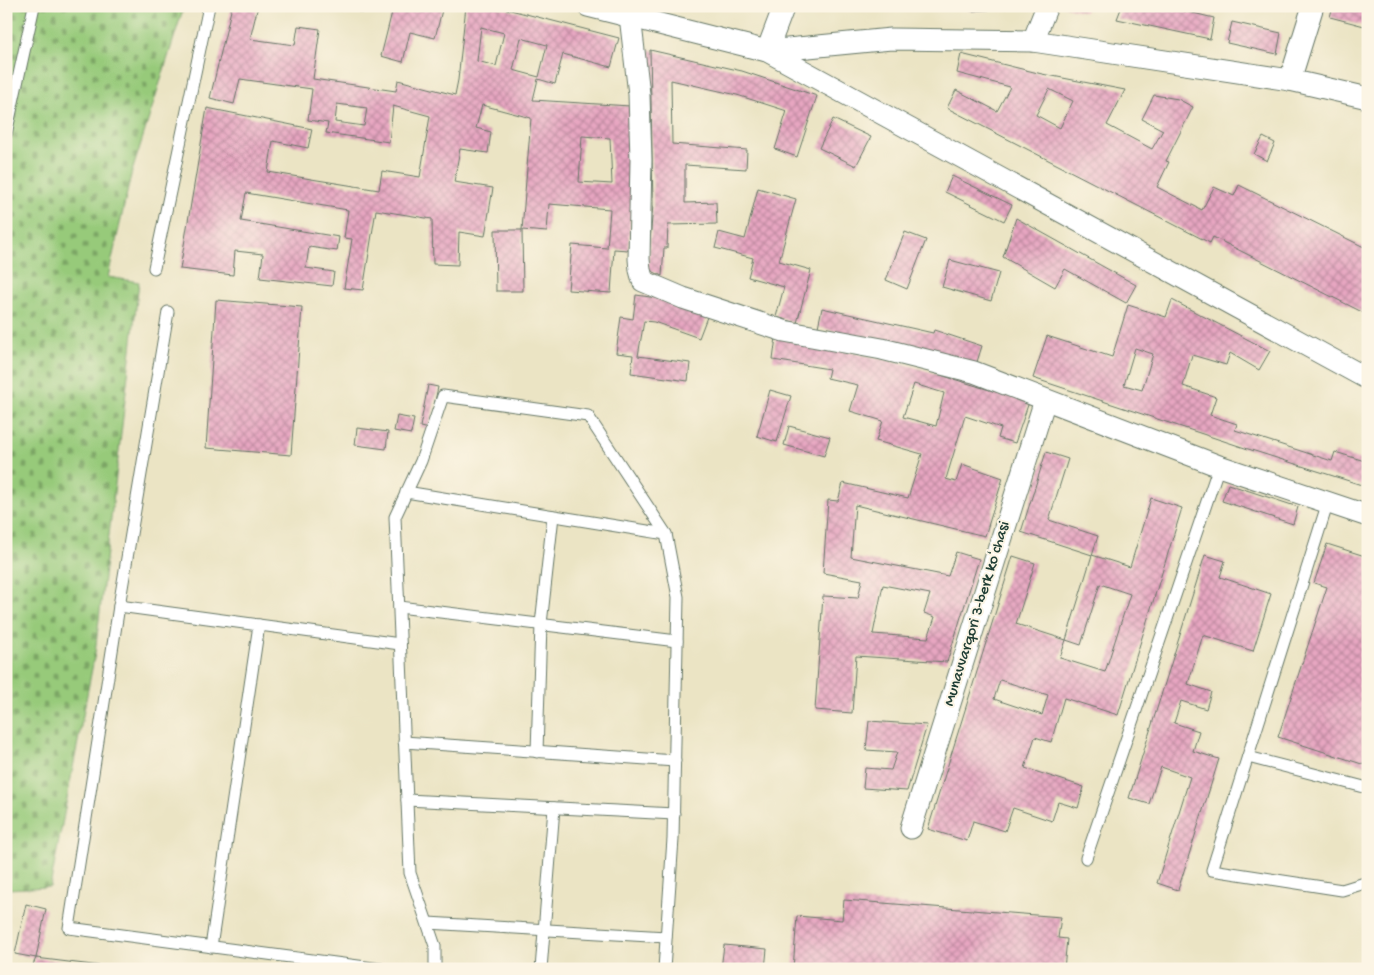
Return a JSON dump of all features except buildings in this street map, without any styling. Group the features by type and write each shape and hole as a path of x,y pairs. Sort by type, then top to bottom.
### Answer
{"street":[{"path":"588,6 767,51 1368,379"},
{"path":"767,51 784,6"},
{"path":"1033,41 1047,6"},
{"path":"1290,80 1313,6"},
{"path":"630,16 639,94 641,160 639,259 643,281 683,298 784,331 882,349 974,372 1219,466 1368,516"},
{"path":"767,51 891,39 1033,41 1290,80 1368,98"},
{"name":"Munavvarqori 3-berk koʻchasi","path":"911,828 1045,400"}],"lane":[{"path":"6,134 34,6"},
{"path":"154,268 209,6"},
{"path":"168,312 119,606 69,928 381,969"},
{"path":"435,969 436,946 410,873 395,517 421,461 443,396 588,416 666,534 678,597 674,814 664,969"},
{"path":"1086,858 1219,466"},
{"path":"406,492 666,534"},
{"path":"1328,502 1212,870 1342,890 1368,882"},
{"path":"537,752 542,624 553,516"},
{"path":"119,606 400,644"},
{"path":"399,607 677,641"},
{"path":"211,947 259,625"},
{"path":"404,742 675,762"},
{"path":"1248,757 1368,788"},
{"path":"407,800 674,814"},
{"path":"541,969 554,808"},
{"path":"428,924 666,937"}],"green space":[{"path":"6,6 184,6 131,175 108,277 139,282 95,653 50,887 6,889"}]}
